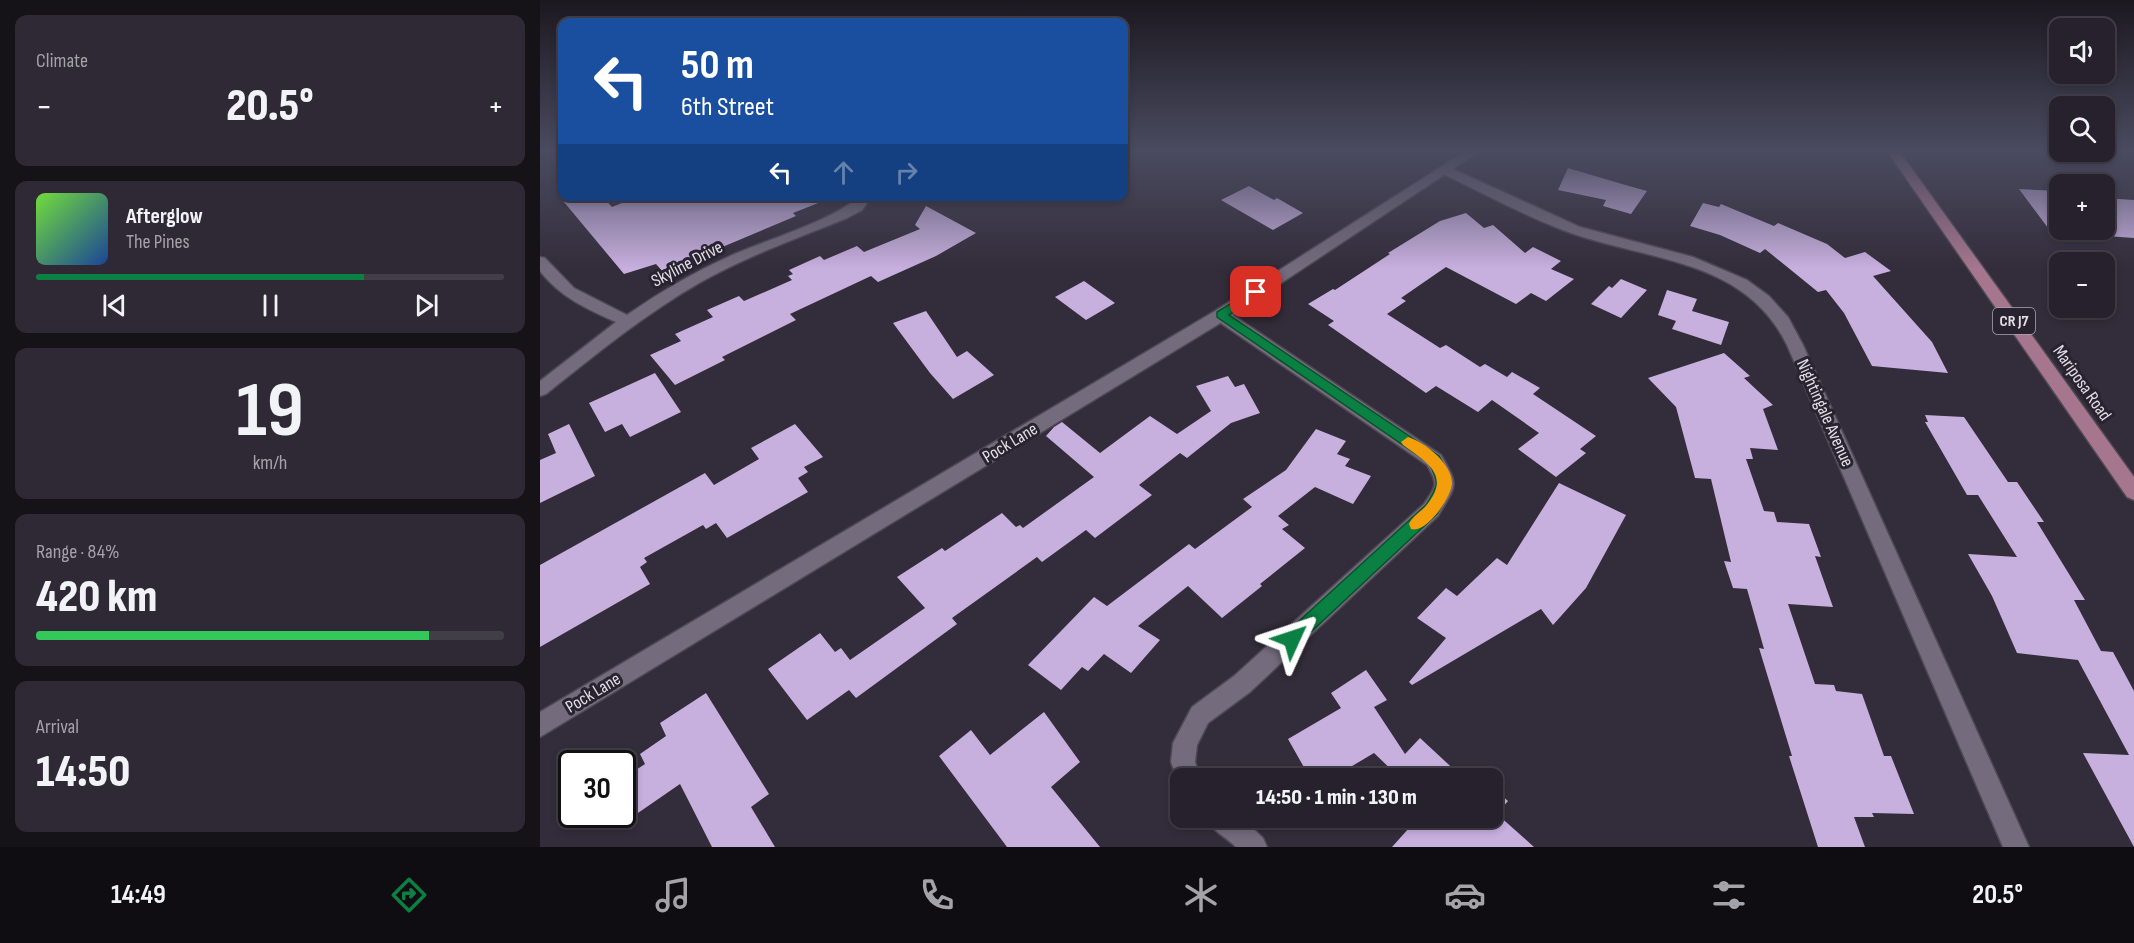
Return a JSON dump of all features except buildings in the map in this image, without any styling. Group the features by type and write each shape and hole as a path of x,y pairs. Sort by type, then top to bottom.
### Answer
{"main road":[{"name":"Mariposa Road","path":"1921,191 2134,492"}],"street":[{"name":"Pock Lane","path":"540,725 1221,315 1414,191"},
{"name":"Nightingale Avenue","path":"1488,191 1577,231 1682,259 1727,276 1751,290 1774,310 1782,320 1800,355 2016,847"},
{"name":"Skyline Drive","path":"540,390 627,321 679,288 722,266 842,215 857,207 862,201"},
{"path":"540,261 554,280 578,300 627,321"},
{"path":"1185,768 1183,762 1185,743 1200,715 1242,684 1392,548 1431,510 1445,487 1445,479 1434,459 1221,315"},
{"path":"1235,828 1254,847"}],"slow traffic":[{"path":"1408,442 1434,459 1440,466 1445,479 1445,487 1431,510 1416,524"}],"route":[{"path":"1256,292 1221,315 1434,459 1440,466 1445,479 1445,487 1431,510 1292,639"}]}
